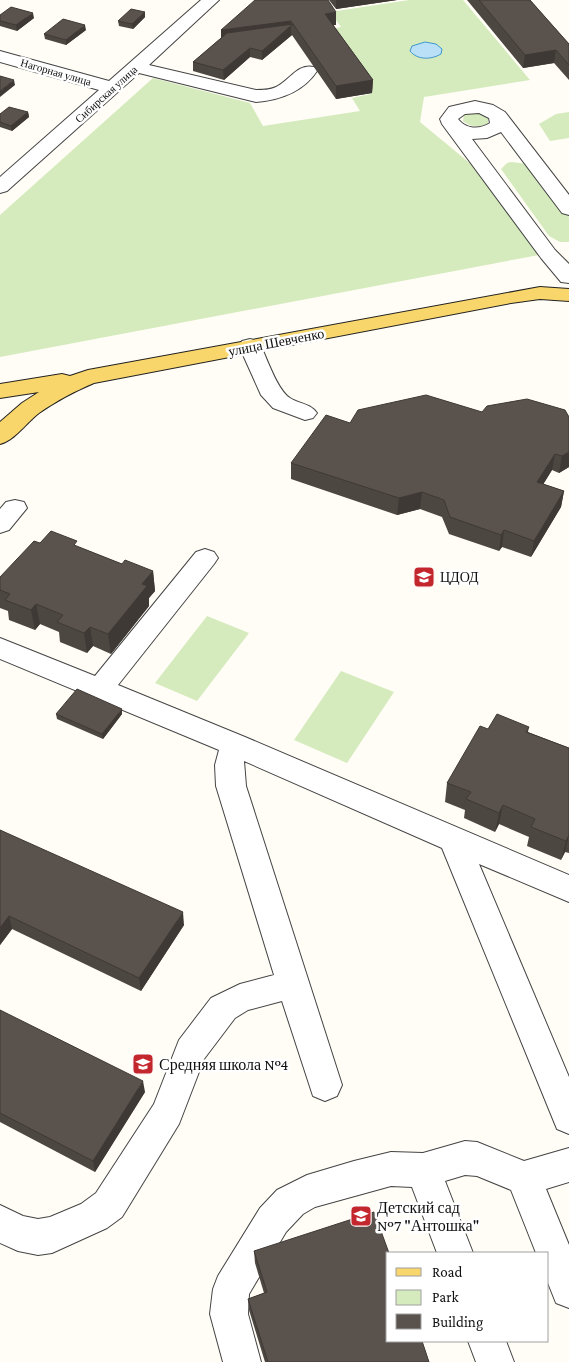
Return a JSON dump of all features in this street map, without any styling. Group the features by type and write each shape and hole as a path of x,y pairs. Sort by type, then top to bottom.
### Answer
{"main road":[{"name":"улица Шевченко","path":"0,436 34,404 65,386 88,377 511,297 540,294 569,296"},
{"path":"0,391 88,377"}],"street":[{"name":"Сибирская улица","path":"0,187 211,0"},
{"name":"Нагорная улица","path":"0,56 113,88"},
{"path":"136,67 256,96 271,96 282,93 308,71"},
{"path":"569,209 498,116 484,108 465,108 451,114 449,119 451,124 548,254 569,277"},
{"path":"451,124 465,132 485,133 498,126 500,121 498,116"},
{"path":"540,294 569,288"},
{"path":"250,346 273,395 281,404 305,413"},
{"path":"99,690 205,558"},
{"path":"0,648 235,745 569,889"},
{"path":"235,745 229,765 231,786 325,1085"},
{"path":"454,840 569,1118"},
{"path":"0,1223 18,1233 38,1237 46,1236 94,1216 109,1205 167,1113 191,1051 223,1008 240,998 293,984"},
{"path":"242,1362 229,1314 232,1289 273,1220 290,1202 307,1192 354,1178 391,1169 423,1170 465,1158 477,1159 524,1178 569,1165"},
{"path":"423,1170 454,1252"},
{"path":"524,1178 569,1290"},
{"path":"487,1342 495,1362"}],"green space":[{"path":"409,0 463,0 530,80 424,97 420,122 472,165 539,255 0,357 0,215 153,78 250,103 263,126 360,111 352,98 371,94 327,30 341,27 330,12"},
{"path":"478,112 488,116 488,123 482,126 475,126 463,121 464,115"},
{"path":"569,112 569,138 550,141 539,124 556,114"},
{"path":"511,162 528,164 569,217 569,242 560,242 549,236 501,169"},
{"path":"207,616 249,633 197,701 155,683"},
{"path":"341,671 394,692 347,763 294,740"}],"water":[{"path":"425,42 436,44 442,49 441,54 424,58 416,56 410,51 412,46"}],"building":[{"path":"255,0 328,0 336,12 325,14 373,80 336,86 291,21 221,30"},
{"path":"479,0 530,0 569,44 569,65 556,50 525,55"},
{"path":"11,7 33,13 16,25 0,21 0,15"},
{"path":"131,9 145,12 132,24 118,21"},
{"path":"63,19 85,25 66,40 44,34"},
{"path":"293,24 262,51 250,48 223,70 193,62 227,33"},
{"path":"0,76 14,80 0,91"},
{"path":"9,107 28,112 11,126 0,122 0,114"},
{"path":"426,395 482,412 487,406 527,399 565,410 569,417 569,452 562,456 555,454 537,482 564,491 534,541 504,530 501,535 450,517 444,500 422,492 399,498 291,463 326,415 350,423 358,410"},
{"path":"51,531 77,541 74,545 122,564 125,560 153,571 142,584 147,586 108,634 90,627 84,633 57,622 63,615 36,604 31,610 5,600 10,594 0,590 0,577 34,541 40,543"},
{"path":"77,689 122,709 102,734 56,714"},
{"path":"497,714 529,727 526,732 569,748 569,835 566,841 531,827 535,819 503,805 499,813 466,799 471,792 447,783 480,726 488,729"},
{"path":"0,830 183,912 139,978 9,916 0,928"},
{"path":"0,1010 143,1081 93,1161 0,1113"},
{"path":"374,1212 389,1252 386,1252 386,1342 422,1342 429,1362 268,1362 248,1299 267,1292 254,1251"}],"place":[{"name":"ЦДОД","path":"424,577"},
{"name":"Средняя школа №4","path":"143,1064"},
{"name":"Детский сад №7 \"Антошка\"","path":"361,1216"}]}
